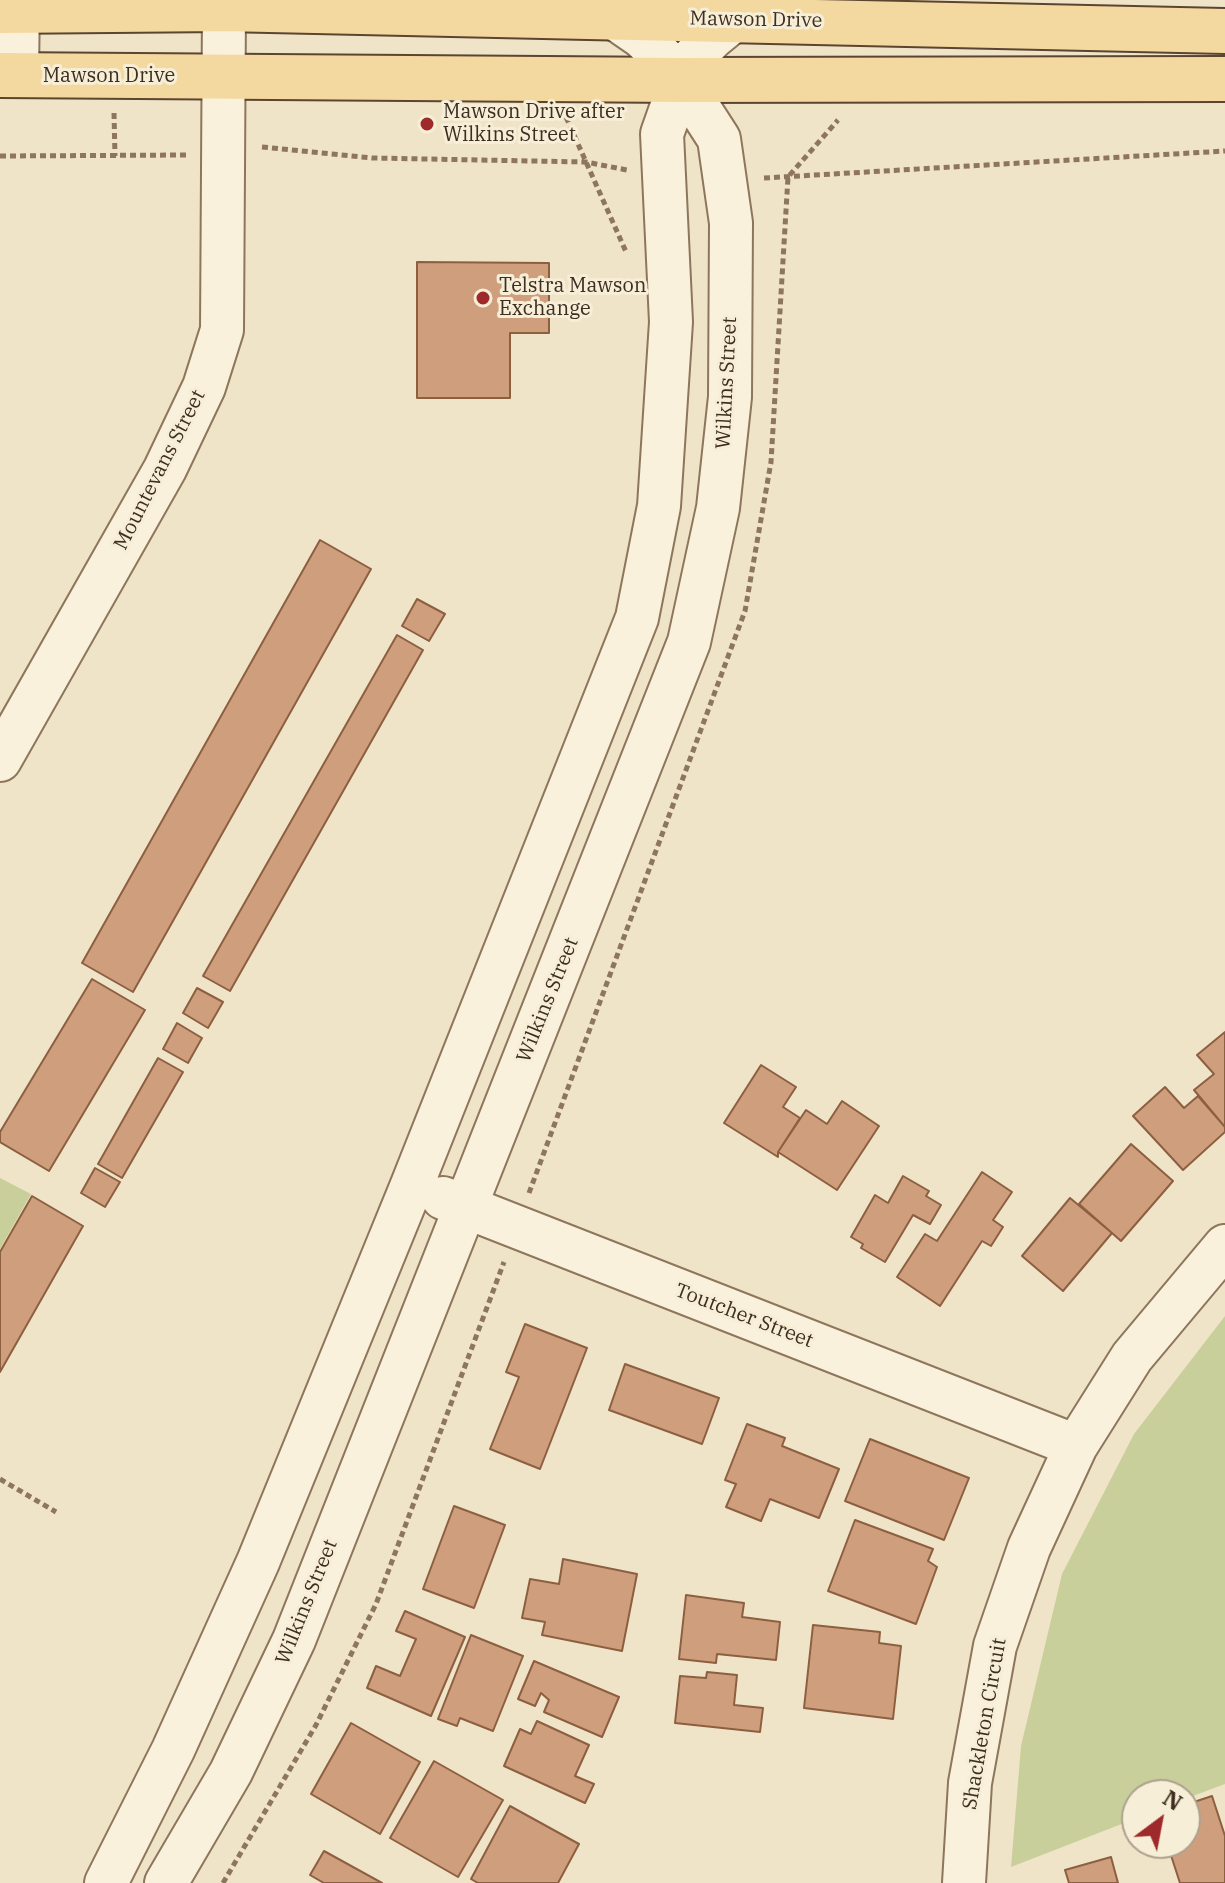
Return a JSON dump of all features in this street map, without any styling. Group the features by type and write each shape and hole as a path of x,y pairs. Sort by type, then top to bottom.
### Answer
{"main road":[{"name":"Mawson Drive","path":"12,7 1225,31"},
{"name":"Mawson Drive","path":"8,75 681,80 1225,79"}],"street":[{"path":"8,75 12,7"},
{"name":"Mountevans Street","path":"0,760 165,469 204,387 222,330 224,9"},
{"name":"Wilkins Street","path":"166,1883 231,1772 294,1640 689,642 718,508 730,397 731,223 719,139 663,58 642,37 613,17"},
{"path":"106,1883 173,1750 258,1562 412,1185 637,618 659,506 671,322 662,134 681,80 693,58 734,20"},
{"name":"Toutcher Street","path":"412,1185 1076,1446"},
{"name":"Shackleton Circuit","path":"964,1883 970,1783 995,1646 1029,1548 1076,1446 1132,1357 1225,1246"}],"path":[{"path":"564,79 565,114 629,258"},
{"path":"0,156 196,155 223,143 372,158 586,162 665,178"},
{"path":"725,180 1225,151"},
{"path":"0,1479 56,1512"}],"green space":[{"path":"0,1178 31,1194 0,1249"},
{"path":"1225,1316 1225,1784 1201,1793 1201,1779 1121,1779 1121,1824 1011,1867 1021,1746 1062,1574 1134,1434"}],"building":[{"name":"Telstra Mawson Exchange","path":"417,262 549,263 549,333 510,333 510,398 417,398"},
{"path":"320,540 371,569 133,992 82,963"},
{"path":"417,599 445,614 429,641 402,626"},
{"path":"397,635 423,650 230,991 203,976"},
{"path":"92,979 145,1010 49,1171 0,1142 0,1132"},
{"path":"197,988 223,1002 208,1028 183,1013"},
{"path":"177,1023 202,1038 188,1063 163,1049"},
{"path":"1225,1032 1225,1127 1194,1090 1214,1074 1197,1055"},
{"path":"158,1058 183,1072 122,1178 98,1164"},
{"path":"761,1065 796,1087 783,1107 800,1118 778,1152 778,1157 724,1123"},
{"path":"1165,1087 1184,1108 1198,1096 1225,1127 1225,1132 1183,1170 1133,1116"},
{"path":"842,1101 879,1126 837,1190 778,1152 806,1110 827,1124"},
{"path":"1131,1144 1173,1181 1121,1241 1079,1204"},
{"path":"95,1168 120,1182 105,1207 81,1193"},
{"path":"982,1172 1012,1192 993,1220 1003,1227 991,1246 982,1241 940,1306 897,1277 925,1234 937,1241"},
{"path":"903,1176 929,1191 926,1196 941,1205 930,1224 913,1215 885,1262 861,1248 863,1244 851,1237 875,1195 888,1203"},
{"path":"32,1196 83,1226 0,1372 0,1252"},
{"path":"1070,1198 1112,1233 1063,1291 1022,1256"},
{"path":"525,1324 587,1348 540,1469 490,1449 519,1377 506,1372"},
{"path":"625,1364 719,1398 702,1444 609,1410"},
{"path":"747,1424 785,1438 782,1446 839,1469 819,1518 770,1499 761,1521 726,1507 736,1484 725,1480"},
{"path":"870,1439 969,1478 944,1540 845,1501"},
{"path":"454,1506 505,1525 474,1608 423,1589"},
{"path":"855,1520 933,1549 928,1561 937,1567 916,1624 828,1591"},
{"path":"563,1559 637,1574 622,1651 542,1635 545,1622 522,1618 530,1579 559,1584"},
{"path":"686,1595 744,1603 742,1617 780,1622 776,1660 717,1654 716,1663 679,1659"},
{"path":"405,1611 465,1637 431,1716 367,1688 376,1666 400,1676 416,1639 396,1631"},
{"path":"813,1625 880,1632 879,1643 901,1646 893,1719 804,1708"},
{"path":"471,1635 523,1656 493,1731 460,1718 457,1726 438,1719"},
{"path":"534,1661 619,1697 602,1737 544,1712 549,1700 541,1693 535,1706 518,1699"},
{"path":"707,1672 737,1675 734,1705 763,1708 760,1732 675,1723 680,1676 706,1678"},
{"path":"537,1721 589,1745 575,1776 594,1784 585,1803 504,1766 520,1729 531,1734"},
{"path":"351,1723 420,1762 380,1834 311,1794"},
{"path":"434,1761 503,1800 458,1877 390,1838"},
{"path":"1212,1796 1225,1836 1225,1883 1180,1883 1172,1859 1201,1859 1201,1800"},
{"path":"510,1806 579,1844 558,1883 478,1883 471,1879"},
{"path":"324,1851 382,1883 324,1883 310,1875"},
{"path":"1111,1857 1118,1883 1069,1883 1065,1870"}],"place":[{"name":"Mawson Drive after Wilkins Street","path":"427,124"},
{"name":"Telstra Mawson Exchange","path":"483,298"}]}
